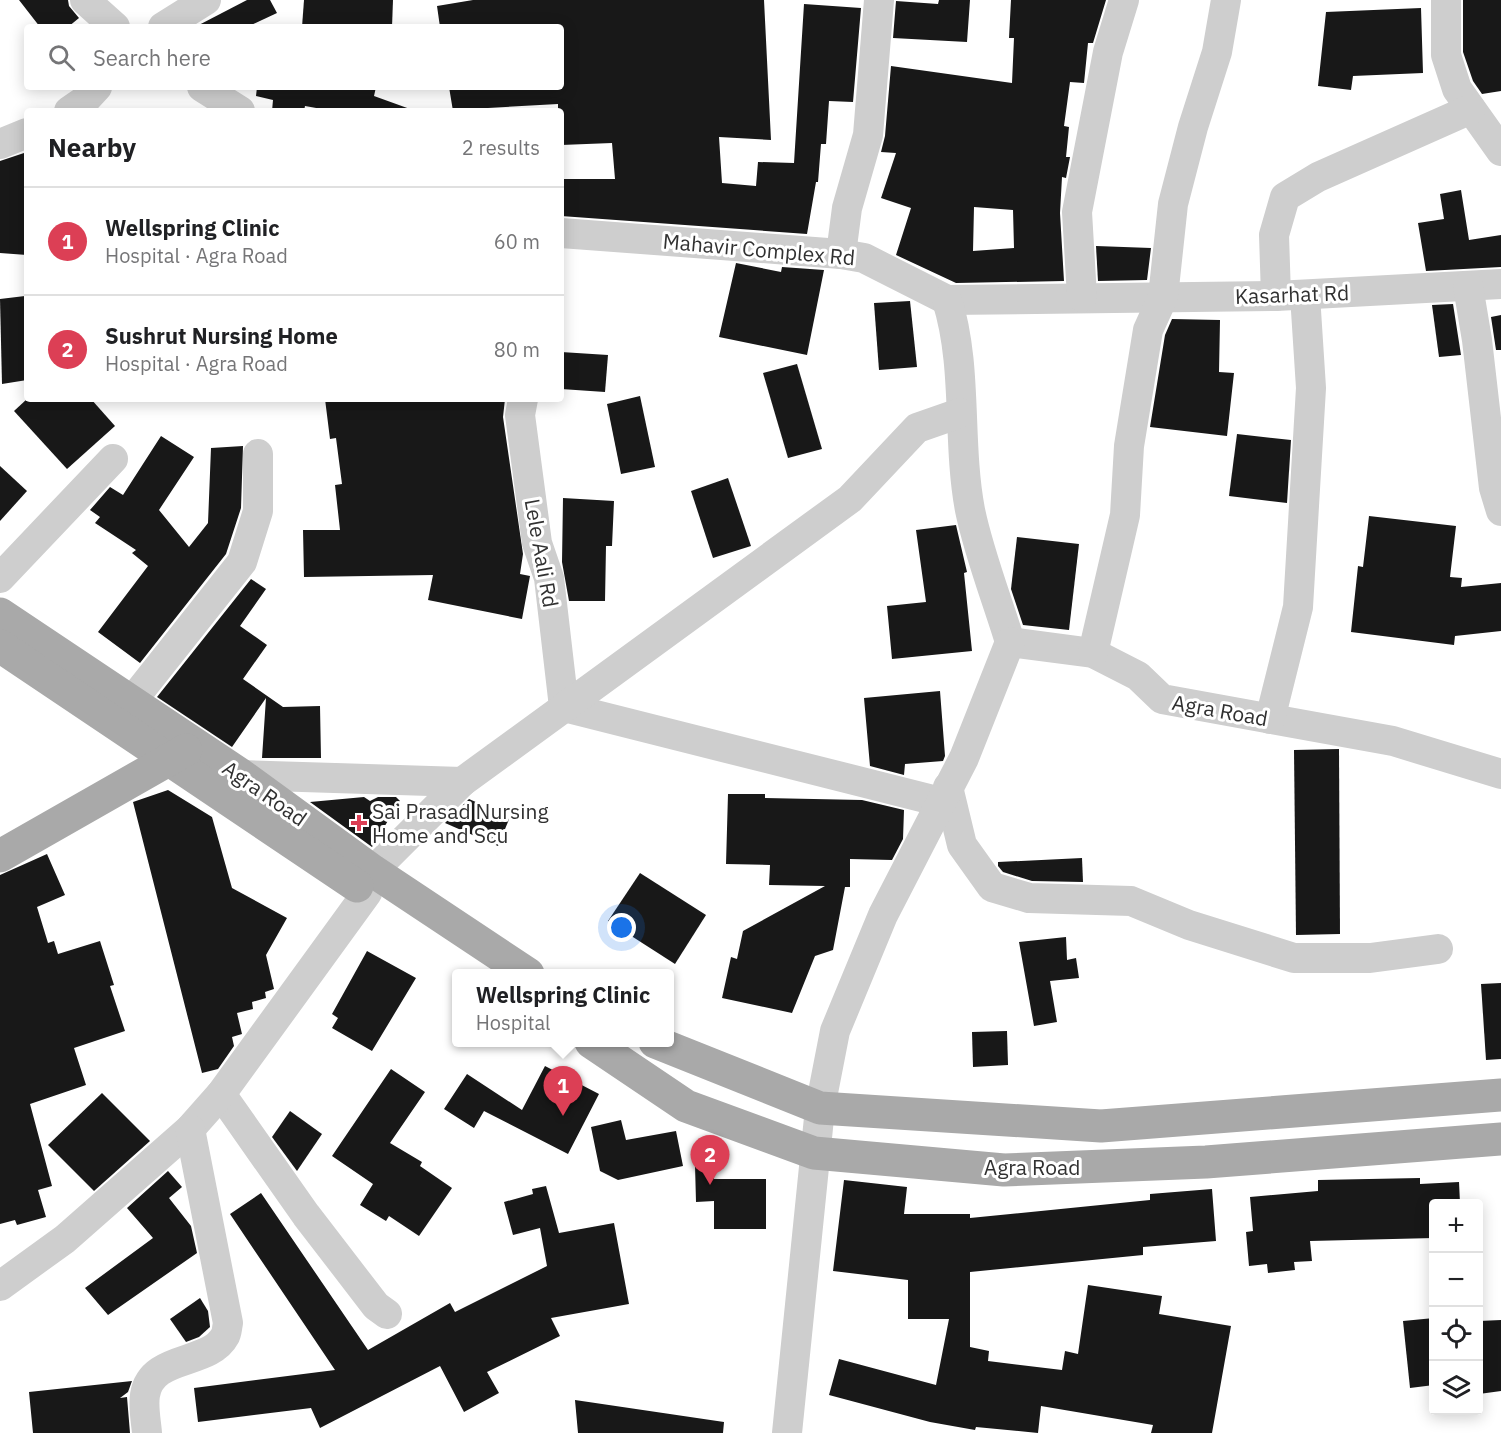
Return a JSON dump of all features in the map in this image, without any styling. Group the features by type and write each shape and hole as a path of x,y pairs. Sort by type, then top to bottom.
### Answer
{"main road":[{"name":"Agra Road","path":"0,614 131,702 182,752 241,775 370,882 482,969"},
{"name":"Agra Road","path":"0,646 182,752 370,882 519,969"},
{"path":"0,856 182,752"},
{"name":"Agra Road","path":"598,1047 686,1106 814,1153 1004,1170 1206,1162 1501,1139"},
{"name":"Agra Road","path":"668,1047 820,1108 1101,1126 1501,1095"}],"street":[{"path":"85,0 113,24"},
{"path":"168,24 206,0"},
{"path":"841,254 847,208 868,135 879,0"},
{"path":"1082,297 1077,212 1106,62 1125,0"},
{"path":"1093,653 1125,514 1129,446 1148,330 1163,297 1173,204 1193,127 1217,52 1226,0"},
{"path":"1446,0 1446,55 1457,89 1501,151"},
{"path":"73,108 94,90"},
{"path":"207,90 235,108"},
{"path":"1270,718 1298,607 1311,388 1291,296 1274,236 1285,197 1318,177 1471,109"},
{"path":"0,144 24,134"},
{"name":"Mahavir Complex Rd","path":"564,241 841,254 864,258 947,300"},
{"name":"Kasarhat Rd","path":"947,300 1291,296 1501,284"},
{"path":"1468,286 1477,340 1494,488 1501,511"},
{"path":"787,1433 814,1153 835,1031 883,915 964,758 1010,642 970,510 960,413 958,333 947,300"},
{"name":"Lele Aali Rd","path":"522,402 520,415 537,543 549,578 564,707"},
{"path":"0,1286 65,1239 190,1129 221,1094 370,882 462,782 850,499 917,428 960,413"},
{"path":"131,702 242,562 258,511 258,454"},
{"path":"0,578 113,459"},
{"name":"Agra Road","path":"1010,642 1093,653 1138,676 1162,699 1394,741 1501,774"},
{"path":"564,707 944,795"},
{"path":"241,775 462,782"},
{"path":"944,795 962,844 992,887 1029,898 1131,901 1189,925 1294,958 1370,958 1438,949"},
{"path":"221,1094 320,1234 376,1306 387,1314"},
{"path":"147,1433 145,1396 148,1384 158,1371 215,1347 225,1337 228,1323 190,1129"}],"building":[{"path":"19,0 68,0 69,6 79,18 72,24 38,24"},
{"path":"247,0 270,0 277,13 253,24 201,24"},
{"path":"304,0 393,0 392,24 302,24"},
{"path":"473,0 764,0 771,140 719,137 722,183 756,186 758,162 794,163 804,4 861,8 853,102 829,101 826,144 821,144 818,182 816,182 807,234 564,216 564,179 615,179 612,143 564,145 564,108 558,108 558,104 452,108 450,90 564,90 564,24 440,24 437,6"},
{"path":"939,0 970,0 967,42 893,38 896,1 938,4"},
{"path":"1011,0 1106,0 1093,43 1088,43 1084,83 1070,82 1064,126 1069,127 1066,157 1070,157 1066,178 1062,177 1060,213 1064,281 956,283 896,255 911,208 881,198 896,153 881,152 885,136 891,66 1012,83 1014,38 1009,38","holes":["974,207 1013,210 1014,248 973,251"]},
{"path":"1463,0 1501,0 1501,91 1482,94 1473,81 1463,52"},
{"path":"1421,8 1423,73 1353,76 1351,90 1318,86 1326,12"},
{"path":"257,90 375,90 374,96 407,108 305,106 305,108 272,108 273,100 256,96"},
{"path":"24,153 24,255 0,253 0,161"},
{"path":"1461,190 1469,240 1501,235 1501,267 1426,271 1418,223 1444,219 1440,194"},
{"path":"1096,246 1151,248 1147,280 1098,281"},
{"path":"736,263 781,272 782,267 824,270 807,355 719,337"},
{"path":"24,296 24,380 2,384 0,299"},
{"path":"910,301 917,367 879,370 874,303"},
{"path":"1453,304 1461,355 1439,357 1432,305"},
{"path":"1501,315 1501,350 1496,350 1491,317"},
{"path":"1172,319 1220,320 1219,372 1234,373 1227,436 1150,427 1165,335"},
{"path":"564,352 608,355 605,392 564,389"},
{"path":"797,364 822,449 788,458 763,373"},
{"path":"640,396 655,467 621,474 607,404"},
{"path":"24,402 94,402 115,426 67,469 14,411"},
{"path":"325,402 505,402 503,417 523,554 520,574 530,576 522,619 428,600 433,575 304,577 303,530 340,530 335,485 342,484 336,438 330,439"},
{"path":"1237,434 1291,440 1287,503 1229,496"},
{"path":"161,436 194,457 159,510 189,547 208,523 211,448 243,446 241,508 226,554 140,663 98,632 148,566 132,553 136,550 95,523 100,517 90,510 110,487 123,495"},
{"path":"0,466 27,491 0,521"},
{"path":"728,478 751,546 713,558 691,491"},
{"path":"563,498 614,501 612,546 606,546 605,601 569,601 562,562"},
{"path":"1369,516 1456,526 1450,577 1462,578 1461,587 1501,583 1501,631 1455,636 1454,645 1351,632 1358,566 1363,567"},
{"path":"956,525 967,572 964,573 972,651 892,659 887,606 926,602 916,530"},
{"path":"1017,537 1079,544 1069,630 1023,625 1011,589"},
{"path":"251,579 266,589 240,626 267,645 243,679 283,707 320,706 321,758 262,758 266,698 232,747 157,697"},
{"path":"940,691 945,756 943,761 905,764 904,775 870,766 864,698"},
{"path":"1339,749 1340,934 1296,935 1294,750"},
{"path":"168,790 212,817 232,888 287,918 266,955 274,989 265,992 266,998 252,1002 253,1009 237,1013 242,1034 232,1037 234,1046 218,1069 202,1073 133,802"},
{"path":"728,794 765,794 765,798 862,800 904,810 903,839 892,860 850,859 850,887 845,887 833,950 815,956 792,1013 722,998 731,957 737,959 743,931 825,886 769,885 770,865 726,864"},
{"path":"364,797 370,801 378,797 396,797 400,801 372,847 310,802"},
{"path":"469,799 510,817 498,846 445,823"},
{"path":"47,854 65,895 37,907 48,943 54,941 58,954 100,941 114,985 110,986 125,1031 74,1048 86,1085 30,1104 52,1186 38,1190 46,1217 17,1225 15,1220 0,1224 0,875"},
{"path":"1082,858 1083,882 1032,881 1003,872 998,866 998,862"},
{"path":"640,873 706,915 675,964 608,921"},
{"path":"1066,937 1067,960 1076,958 1079,978 1050,981 1057,1022 1034,1026 1019,942"},
{"path":"367,951 416,978 372,1051 332,1028 338,1018 332,1014"},
{"path":"1501,983 1501,1059 1486,1060 1481,984"},
{"path":"1007,1031 1008,1065 973,1067 972,1032"},
{"path":"545,1066 599,1094 568,1154 484,1111 474,1128 444,1109 467,1074 522,1110"},
{"path":"391,1069 425,1092 390,1143 422,1162 420,1166 452,1188 419,1236 389,1216 386,1221 360,1205 373,1184 332,1156"},
{"path":"102,1093 150,1141 94,1191 48,1145"},
{"path":"290,1111 322,1134 297,1171 272,1137"},
{"path":"621,1120 626,1140 676,1131 683,1166 618,1180 600,1171 591,1127"},
{"path":"695,1165 714,1165 714,1179 766,1179 766,1229 714,1229 714,1201 696,1202"},
{"path":"168,1171 182,1187 169,1198 191,1226 197,1253 108,1315 85,1288 153,1238 127,1208"},
{"path":"1420,1178 1420,1184 1459,1182 1460,1199 1429,1199 1429,1238 1310,1241 1312,1261 1294,1262 1295,1270 1268,1273 1267,1264 1249,1266 1246,1232 1253,1231 1250,1197 1318,1191 1318,1180"},
{"path":"844,1180 907,1187 904,1214 970,1214 970,1218 1150,1200 1150,1194 1212,1189 1216,1241 1143,1247 1143,1255 970,1272 970,1347 989,1351 988,1361 1062,1370 1065,1351 1078,1354 1088,1285 1162,1296 1159,1314 1231,1326 1212,1433 1151,1433 1153,1425 1041,1406 1038,1433 976,1427 975,1430 930,1422 829,1395 839,1359 936,1385 949,1319 908,1319 908,1280 833,1271"},
{"path":"546,1186 559,1233 614,1223 629,1304 551,1318 560,1336 487,1372 499,1393 464,1412 440,1366 320,1428 311,1408 198,1422 194,1388 335,1370 230,1214 261,1193 368,1350 450,1303 455,1312 547,1266 540,1228 513,1235 504,1202 533,1194 532,1189"},
{"path":"200,1298 208,1311 210,1327 199,1337 186,1342 170,1319"},
{"path":"1429,1318 1429,1386 1410,1388 1403,1321"},
{"path":"1501,1320 1501,1391 1483,1393 1483,1361 1483,1321"},
{"path":"132,1381 128,1392 120,1398 127,1397 130,1433 33,1433 29,1392"},
{"path":"575,1400 724,1422 723,1433 578,1433"}],"place":[{"name":"Sai Prasad Nursing Home and Scu","path":"359,823"},
{"name":"Wellspring Clinic","path":"563,1116"},
{"name":"Sushrut Nursing Home","path":"710,1185"}]}
